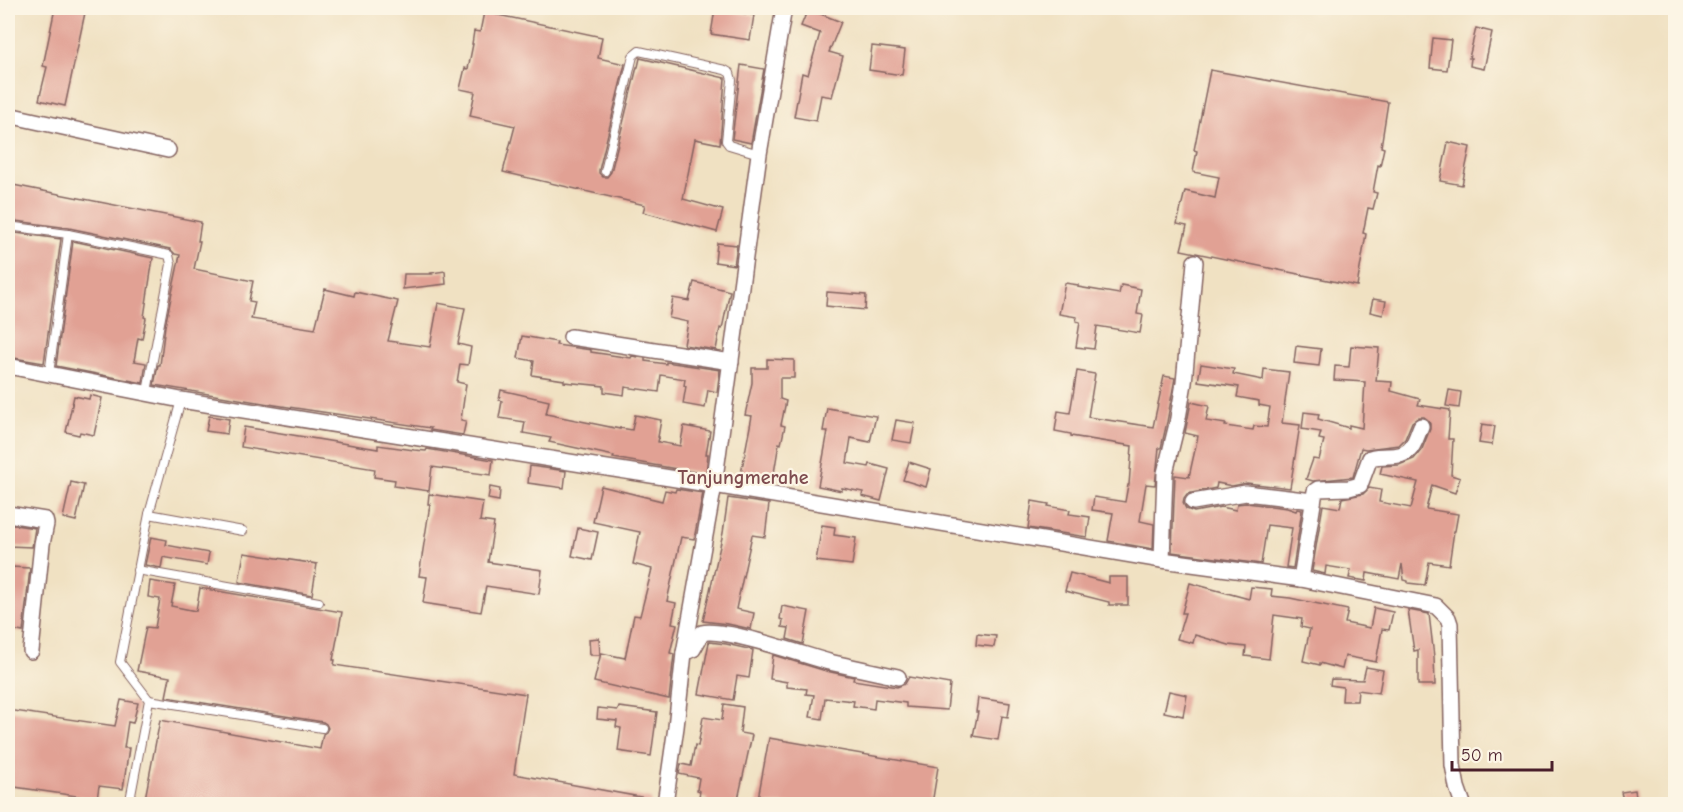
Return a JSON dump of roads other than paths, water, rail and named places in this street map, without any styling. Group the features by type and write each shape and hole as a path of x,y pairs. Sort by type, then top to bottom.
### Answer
{"street":[{"path":"665,804 684,653 714,485 759,154 784,8"},
{"path":"8,115 168,150"},
{"path":"1162,560 1165,473 1184,383 1196,262"},
{"path":"571,337 731,362"},
{"path":"8,366 181,400 714,485 1162,560 1301,579 1436,606 1448,618 1450,631 1453,765 1463,804"},
{"path":"1301,579 1315,492 1318,489 1349,488 1360,485 1372,457 1399,456 1408,452 1421,426"},
{"path":"1193,502 1246,493 1313,501"},
{"path":"8,514 45,520 46,524 31,651"},
{"path":"684,653 693,649 702,633 710,632 898,677"}],"lane":[{"path":"606,171 633,56 639,51 730,73 732,80 726,141 729,145 759,154"},
{"path":"8,226 68,234 169,255 171,264 147,392"},
{"path":"49,374 68,234"},
{"path":"181,400 149,514 120,662 149,700 322,728"},
{"path":"149,514 243,531"},
{"path":"137,570 319,602"},
{"path":"131,795 149,700"}],"district":[{"name":"Tanjungmerahe","path":"743,477"}]}
